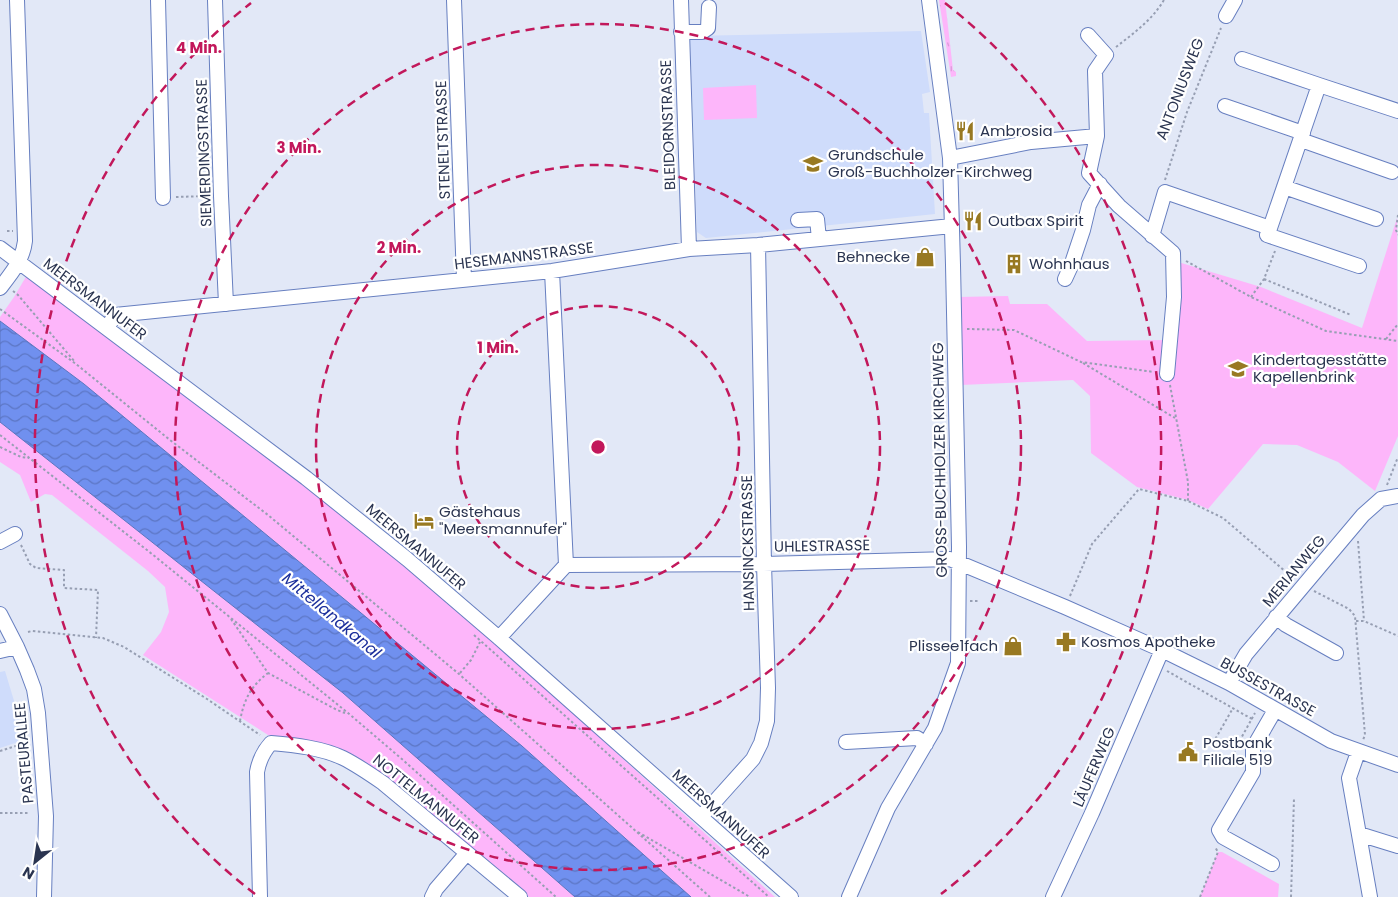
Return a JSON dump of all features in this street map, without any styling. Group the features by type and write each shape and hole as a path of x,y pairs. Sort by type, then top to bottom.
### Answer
{"street":[{"path":"5,289 19,262 25,241 17,0"},
{"path":"158,0 163,198"},
{"name":"SIEMERDINGSTRASSE","path":"215,0 220,196 226,304"},
{"name":"STENELTSTRASSE","path":"454,0 464,280"},
{"name":"BLEIDORNSTRASSE","path":"681,0 689,249"},
{"name":"GROSS-BUCHHOLZER KIRCHWEG","path":"849,897 888,808 935,728 958,663 959,563 950,158 929,0"},
{"path":"1226,16 1235,0"},
{"path":"681,32 702,32 708,28 709,8"},
{"path":"1088,35 1106,55 1096,71 1097,136 1089,173 1119,206 1173,253 1174,297 1168,374"},
{"path":"1242,59 1398,111"},
{"path":"1319,84 1267,235 1359,266"},
{"path":"1225,106 1392,172"},
{"path":"950,158 1031,142 1097,136"},
{"path":"1065,279 1083,230 1089,205 1100,184"},
{"path":"1284,187 1376,219"},
{"path":"1152,236 1164,192 1270,228"},
{"path":"798,220 822,218 819,239"},
{"name":"HESEMANNSTRASSE","path":"107,328 115,315 552,270 689,249 952,226"},
{"name":"HANSINCKSTRASSE","path":"701,817 752,758 761,743 767,721 768,688 758,244"},
{"name":"MEERSMANNUFER","path":"0,248 306,478 407,559 790,897"},
{"path":"498,638 566,565 552,270"},
{"path":"1381,499 1398,496"},
{"name":"MERIANWEG","path":"1229,683 1246,654 1302,586 1356,523 1381,499"},
{"path":"0,542 15,534"},
{"name":"UHLESTRASSE","path":"566,565 764,564 950,560 959,563"},
{"name":"BUSSESTRASSE","path":"959,563 1162,650 1229,683 1331,741 1398,765"},
{"name":"PASTEURALLEE","path":"0,614 17,646 34,689 40,729 46,816 44,897"},
{"path":"1276,618 1336,654"},
{"path":"0,651 17,646"},
{"name":"LÄUFERWEG","path":"1053,897 1092,813 1162,650"},
{"path":"1272,864 1223,837 1219,830 1253,772 1253,748 1275,710"},
{"path":"846,742 917,738 926,744"},
{"path":"260,897 257,772 259,760 271,743"},
{"name":"NOTTELMANNUFER","path":"271,743 297,745 341,757 358,766 383,783 520,897"},
{"path":"1358,752 1349,778 1370,897"},
{"path":"1359,834 1398,846"},
{"path":"432,897 436,889 467,853"}],"path":[{"path":"1106,55 1143,26 1164,0"},
{"name":"ANTONIUSWEG","path":"1164,192 1164,185 1187,112 1226,16"},
{"path":"163,198 220,196"},
{"path":"1398,216 1396,230 1398,235"},
{"path":"1251,297 1264,279 1280,239"},
{"path":"1173,253 1251,297 1326,331 1398,342"},
{"path":"1264,279 1351,314"},
{"path":"5,289 18,296 76,364"},
{"path":"0,309 76,364 170,440 268,515 459,674 710,897"},
{"path":"1386,339 1398,324"},
{"path":"954,329 1014,330 1081,362 1176,419"},
{"path":"1081,362 1168,374 1188,482 1188,501"},
{"path":"0,435 348,713 556,897"},
{"path":"0,447 21,457 29,458"},
{"path":"1381,499 1398,457"},
{"path":"1065,607 1092,544 1139,489 1188,501 1223,518 1302,586 1349,609 1355,616 1365,735 1358,752"},
{"path":"1356,523 1364,621"},
{"path":"15,534 32,566 64,570 64,588 98,590 96,638"},
{"path":"968,601 979,601"},
{"path":"230,617 268,673 337,710 348,713"},
{"path":"1355,621 1364,621 1398,636"},
{"path":"28,632 32,630 103,638 124,647 271,743"},
{"path":"473,634 769,897"},
{"path":"459,674 481,641"},
{"path":"1156,664 1252,719"},
{"path":"240,721 242,706 247,696 254,686 268,673"},
{"path":"1213,744 1233,708"},
{"path":"0,751 24,743"},
{"path":"1291,897 1294,798"},
{"path":"0,813 28,813"},
{"path":"633,829 750,897"}],"shaded area":[{"name":"Grundschule Groß-Buchholzer-Kirchweg","path":"921,31 930,92 922,94 924,113 929,113 935,214 706,238 697,232 690,36"},
{"path":"5,671 18,714 21,741 0,748 0,672"}],"green space":[{"path":"939,0 945,0 953,70 956,72 956,76 951,77"},
{"path":"756,85 757,118 704,120 703,88"},
{"path":"1397,218 1398,436 1375,491 1338,462 1297,445 1263,444 1208,509 1188,500 1137,487 1091,453 1090,396 1073,380 961,385 958,297 1008,296 1010,304 1047,304 1087,341 1166,340 1168,259 1261,287 1362,328"},
{"path":"27,275 314,492 385,549 522,667 775,897 691,897 522,746 84,384 0,321 0,317"},
{"path":"0,422 343,693 575,897 529,897 386,779 268,735 143,655 161,632 169,612 165,587 148,571 52,495 45,494 31,502 20,475 0,462"},
{"path":"1218,852 1222,852 1279,884 1278,897 1200,897"}],"water":[{"name":"Mittellandkanal","path":"0,321 84,384 522,746 691,897 575,897 343,693 0,422"}],"place":[{"name":"Ambrosia","path":"965,131"},
{"name":"Grundschule Groß-Buchholzer-Kirchweg","path":"813,164"},
{"name":"Outbax Spirit","path":"973,221"},
{"name":"Behnecke","path":"925,257"},
{"name":"Wohnhaus","path":"1014,264"},
{"name":"Kindertagesstätte Kapellenbrink","path":"1238,369"},
{"name":"Gästehaus \"Meersmannufer\"","path":"424,521"},
{"name":"Kosmos Apotheke","path":"1066,642"},
{"name":"Plissee1fach","path":"1013,646"},
{"name":"Postbank Filiale 519","path":"1188,752"}]}
